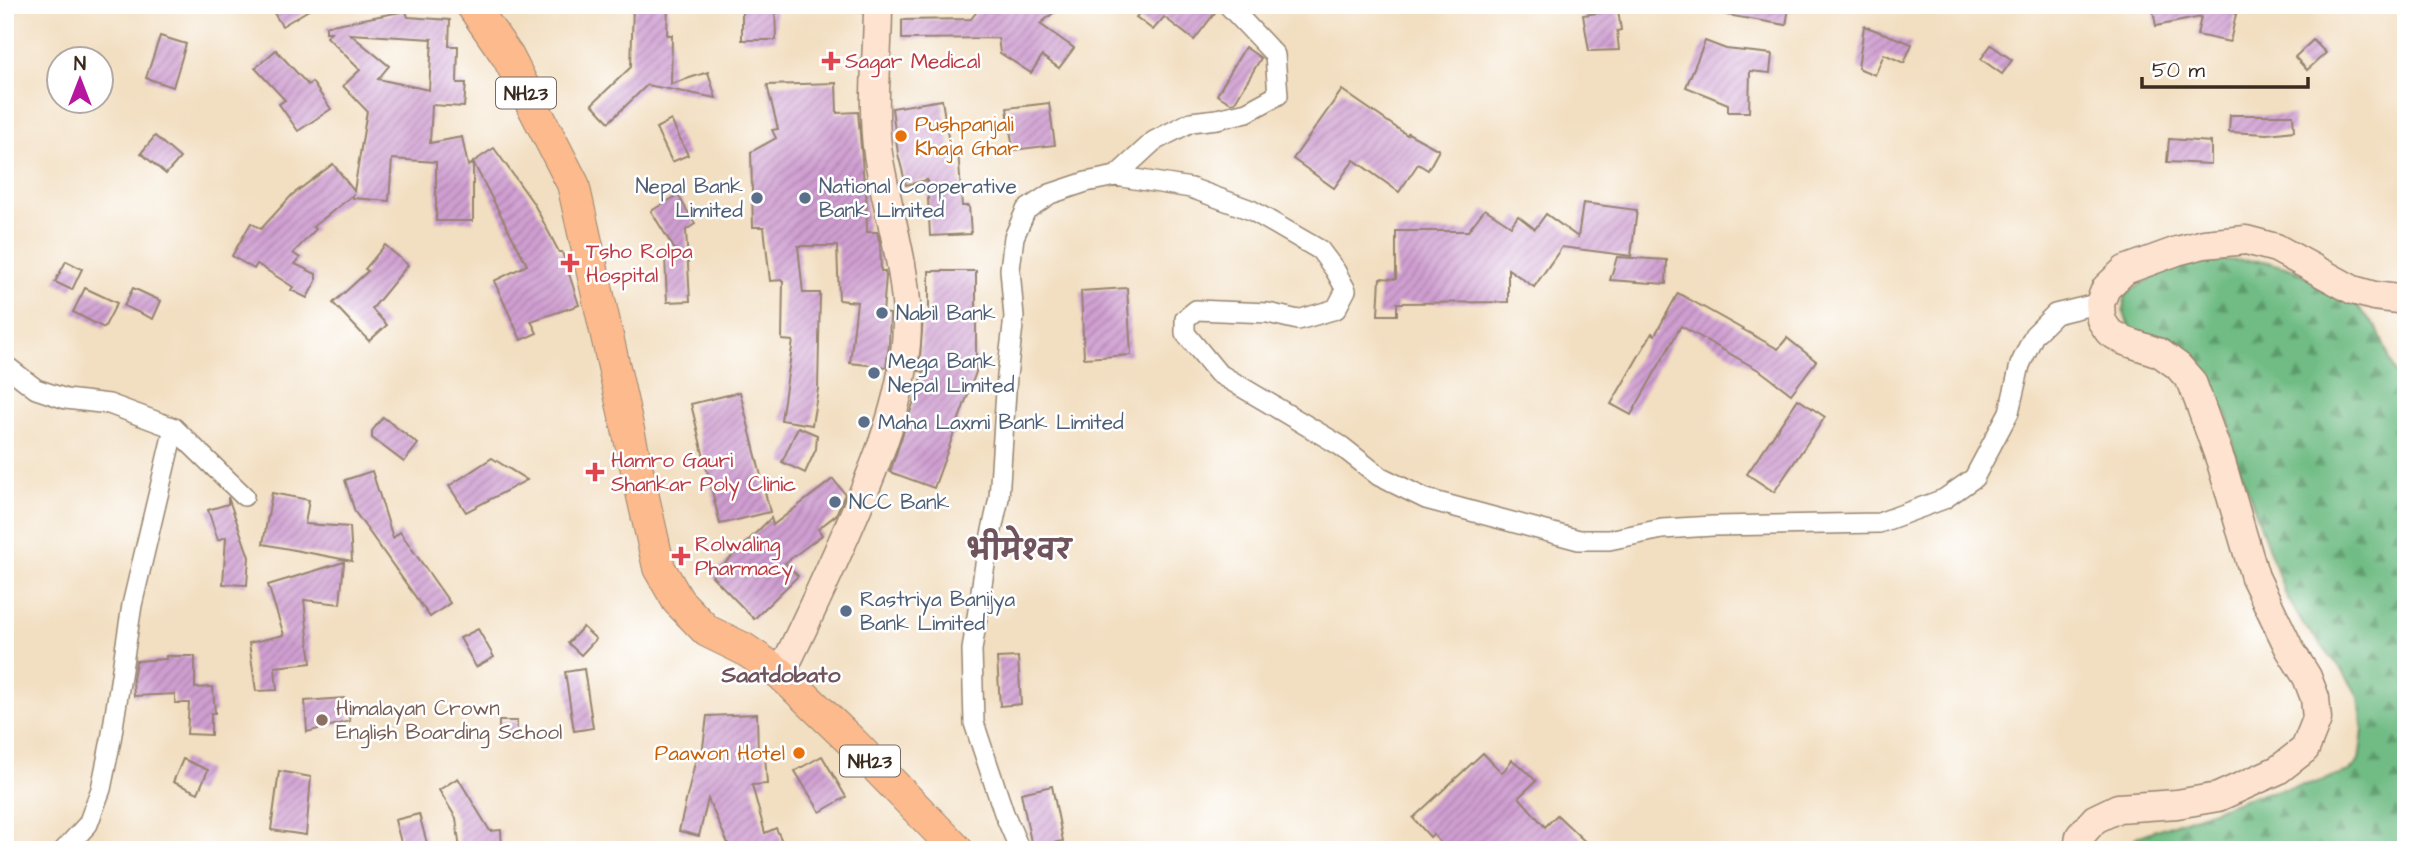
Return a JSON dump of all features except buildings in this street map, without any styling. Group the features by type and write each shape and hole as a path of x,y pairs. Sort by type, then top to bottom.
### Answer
{"main road":[{"name":"NH23","path":"472,5 508,57 573,184 659,568 678,601 706,632 744,649 781,674 850,740 957,850"},
{"path":"781,674 872,472 889,424 903,361 907,323 905,288 878,153 875,113 878,5"},
{"path":"2078,850 2080,836 2095,819 2118,808 2178,804 2218,797 2277,769 2305,749 2317,719 2311,687 2255,577 2221,462 2192,382 2178,366 2160,353 2125,341 2109,332 2101,320 2100,303 2106,288 2113,278 2124,270 2204,244 2246,240 2276,248 2353,290 2406,300"}],"street":[{"path":"1116,176 1154,141 1191,122 1247,112 1278,95 1275,55 1228,5"},
{"path":"1020,850 1004,813 974,723 972,650 986,558 999,498 1007,376 1014,317 1010,269 1014,237 1026,210 1050,194 1086,182 1116,176 1191,188 1251,210 1320,250 1346,290 1336,309 1298,320 1268,313 1196,310 1185,319 1185,333 1219,373 1341,446 1379,476 1426,499 1579,540 1609,540 1662,529 1713,526 1879,523 1944,499 1974,478 2009,412 2020,365 2034,335 2055,314 2100,303"},
{"path":"5,365 36,389 66,399 109,404 174,428 244,496"},
{"path":"64,850 88,824 101,789 132,605 174,428"}],"green space":[{"path":"2215,260 2264,261 2295,270 2355,303 2377,328 2406,399 2406,850 2130,850 2136,837 2256,795 2318,782 2349,772 2359,761 2363,730 2359,697 2343,671 2301,621 2285,593 2237,461 2227,414 2202,376 2128,325 2123,309 2126,294 2148,280 2179,267"}],"place":[{"name":"Sagar Medical","path":"831,61"},
{"name":"Pushpanjali Khaja Ghar","path":"901,136"},
{"name":"Nepal Bank Limited","path":"757,198"},
{"name":"National Cooperative Bank Limited","path":"805,198"},
{"name":"Tsho Rolpa Hospital","path":"570,263"},
{"name":"Nabil Bank","path":"882,313"},
{"name":"Mega Bank Nepal Limited","path":"874,373"},
{"name":"Maha Laxmi Bank Limited","path":"864,422"},
{"name":"Hamro Gauri Shankar Poly Clinic","path":"595,472"},
{"name":"NCC Bank","path":"835,502"},
{"name":"Rolwaling Pharmacy","path":"681,556"},
{"name":"Rastriya Banijya Bank Limited","path":"846,611"},
{"name":"Himalayan Crown English Boarding School","path":"322,720"},
{"name":"Paawon Hotel","path":"799,753"}],"district":[{"name":"भीमेश्वर","path":"1019,550"},
{"name":"Saatdobato","path":"781,674"}]}
